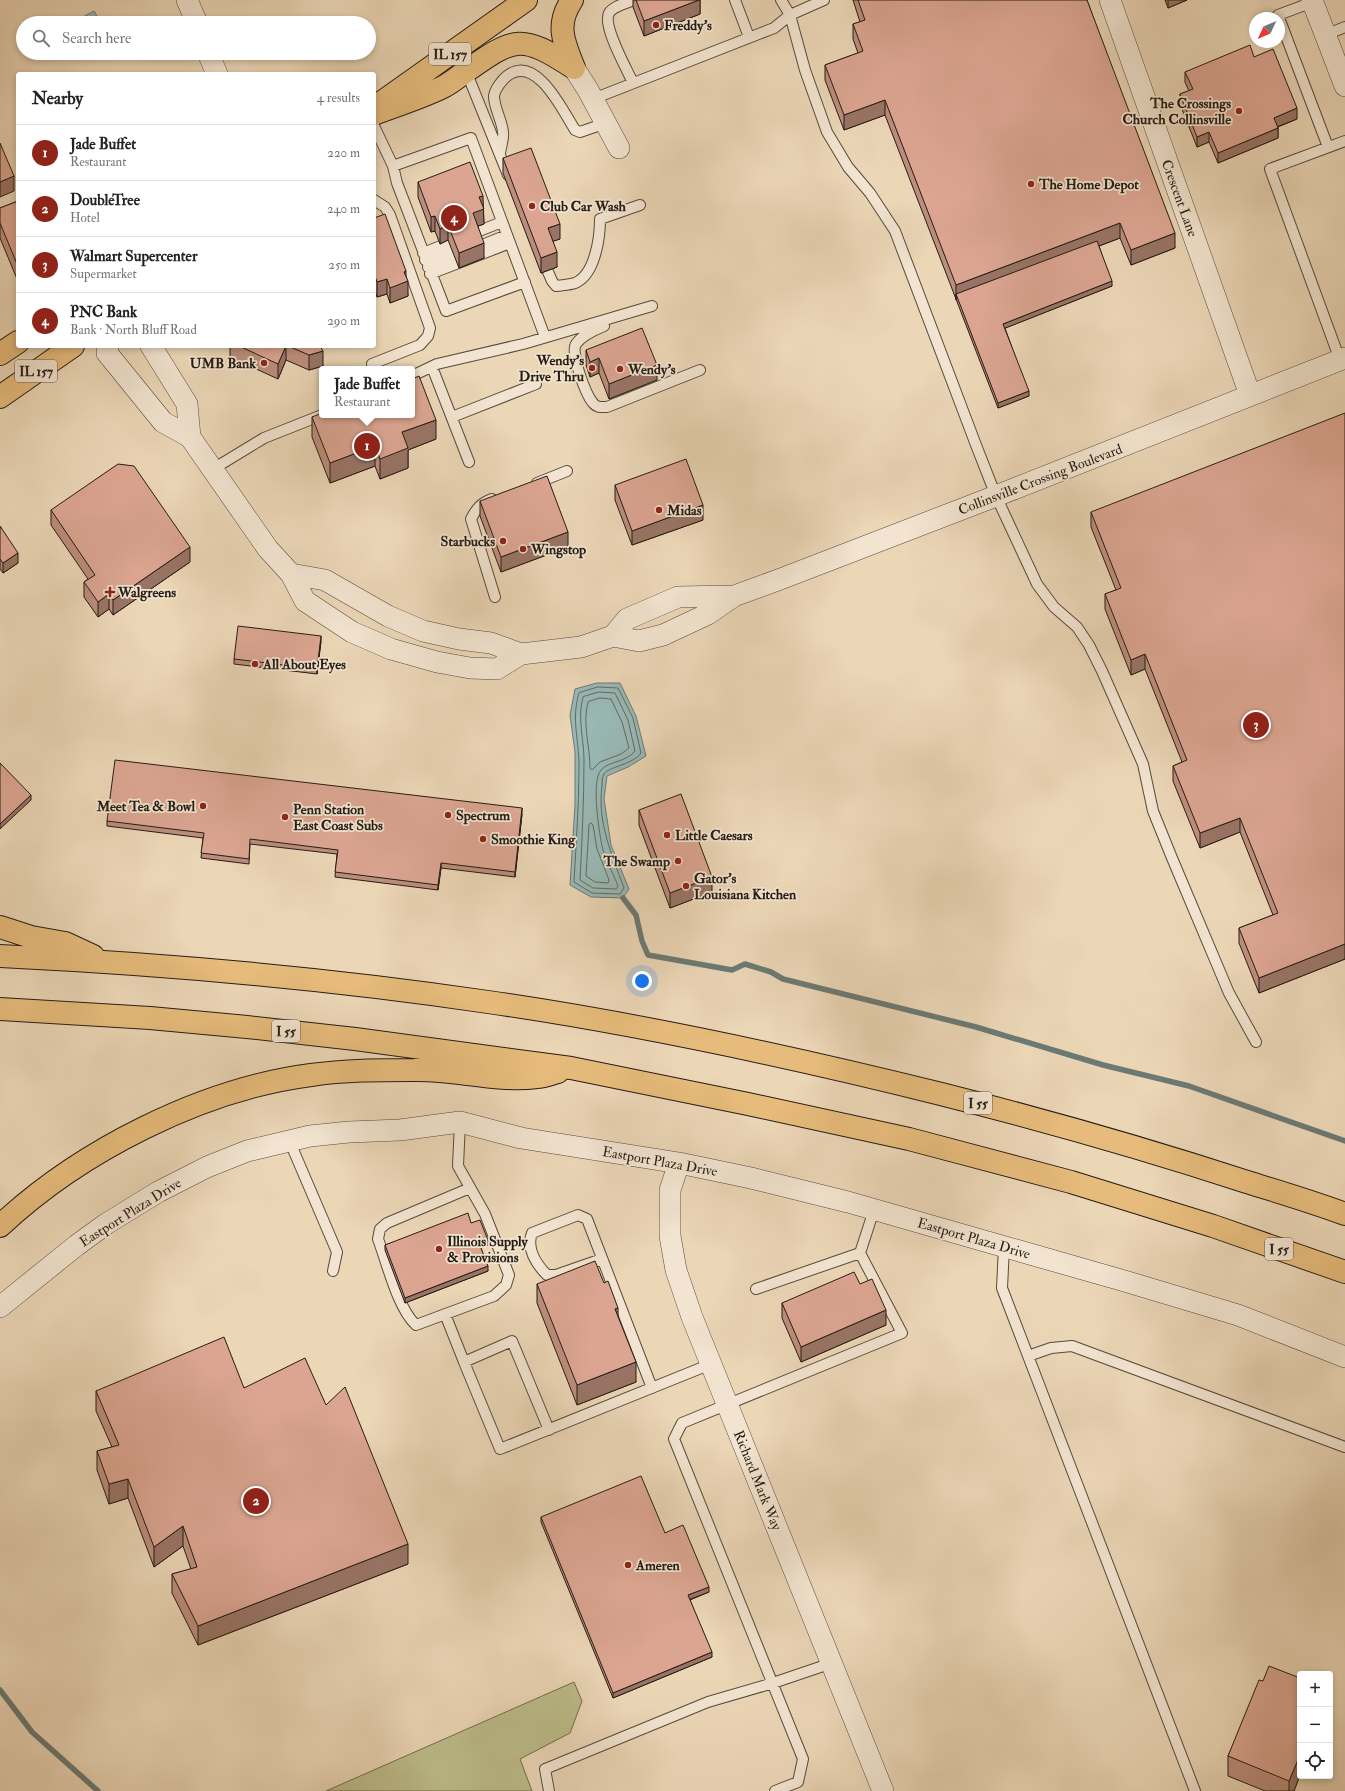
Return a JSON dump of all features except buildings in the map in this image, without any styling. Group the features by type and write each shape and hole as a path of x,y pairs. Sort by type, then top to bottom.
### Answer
{"main road":[{"name":"IL 157","path":"376,107 526,0"},
{"path":"572,0 564,13 562,30 564,44 574,68"},
{"path":"376,113 443,87 499,49 510,44 525,43 538,46 574,68"},
{"name":"IL 157","path":"0,354 16,343"},
{"name":"IL 157","path":"0,396 70,348"},
{"path":"0,927 31,937 65,943 105,961"},
{"name":"I 55","path":"0,956 105,961 242,972 369,986 489,1002 604,1021 724,1044 867,1076 1021,1114 1154,1152 1345,1214"},
{"name":"I 55","path":"0,1009 150,1018 248,1027 377,1042 571,1068 756,1105 917,1141 1071,1182 1213,1226 1345,1272"},
{"path":"0,1226 43,1188 111,1146 161,1120 194,1106 235,1092 277,1081 311,1075 370,1070 430,1070 513,1078 538,1077 571,1068"}],"street":[{"path":"188,0 194,16"},
{"name":"Crescent Lane","path":"1110,0 1250,396"},
{"path":"1312,1 1345,86"},
{"path":"211,60 216,72"},
{"path":"574,68 593,99 619,148"},
{"name":"Collinsville Crossing Boulevard","path":"108,348 107,353 163,422 190,437 268,549 291,574 305,601 352,632 390,649 437,662 470,668 497,669 521,654 581,647 613,636 639,641 663,635 708,614 734,596 996,496 1343,359"},
{"name":"Collinsville Crossing Boulevard","path":"152,348 187,404 190,437"},
{"name":"Collinsville Crossing Boulevard","path":"291,574 325,580 388,616 424,630 459,639 491,642 521,654"},
{"name":"Collinsville Crossing Boulevard","path":"613,636 627,619 678,597 734,596"},
{"name":"Eastport Plaza Drive","path":"0,1307 77,1245 106,1224 158,1192 207,1167 289,1140 310,1136 349,1132 400,1130 460,1122 521,1138 679,1163 751,1178 874,1210 1238,1315 1345,1357"},
{"name":"Richard Mark Way","path":"679,1163 670,1190 670,1236 676,1270 692,1317 883,1791"}],"lane":[{"path":"633,83 611,35 608,14 613,8 634,0"},
{"path":"735,0 749,37"},
{"path":"781,0 790,15 805,70 827,132 848,167 870,193 895,231 996,496 1037,584 1054,607 1077,627 1089,645 1102,671 1143,764 1153,811 1172,858 1229,993 1256,1042"},
{"path":"593,99 774,28 790,15 824,0"},
{"path":"1312,1 1278,15 1328,147"},
{"path":"1325,35 1345,27"},
{"path":"466,71 513,186"},
{"path":"500,153 504,133 494,96 497,88 504,78 512,72 528,72 542,81 553,95 575,130 580,132 606,123"},
{"path":"376,130 393,166 397,183 446,312 525,282"},
{"path":"393,166 471,138 545,337"},
{"path":"1343,359 1270,169 1345,141"},
{"path":"372,364 420,345 428,336 430,328 390,215 385,208 376,201"},
{"path":"539,249 552,282 556,286 575,283 583,277 591,266 600,236 600,219 640,205"},
{"path":"427,263 506,232"},
{"path":"427,263 506,232"},
{"path":"415,375 432,367 545,337 652,306"},
{"path":"627,313 588,332 575,345 575,359 588,395 593,404 599,407 607,407 700,370"},
{"path":"432,367 469,462"},
{"path":"452,418 536,384"},
{"path":"212,469 264,438 319,416"},
{"path":"525,487 567,471"},
{"path":"495,597 471,519 475,510 484,502 504,494"},
{"path":"460,1122 458,1166 485,1214 509,1275 506,1285 494,1296 416,1325 409,1319 403,1307 378,1239 380,1229 387,1223 470,1188"},
{"path":"289,1140 337,1252 333,1271"},
{"path":"775,1791 798,1782 803,1760 674,1439 682,1423 902,1333 860,1253 874,1210"},
{"path":"602,1259 556,1275 546,1275 538,1266 529,1240 532,1233 578,1215 587,1219 652,1388"},
{"path":"1004,1247 1002,1288 1195,1791"},
{"path":"756,1289 860,1253"},
{"path":"445,1314 500,1449 711,1364"},
{"path":"464,1362 512,1341 549,1430"},
{"path":"1028,1356 1052,1348 1072,1346 1345,1447"},
{"path":"549,1791 545,1769 708,1702 773,1683 832,1663"}],"green space":[{"path":"574,1682 582,1701 570,1733 520,1759 532,1791 326,1791"}],"water":[{"path":"94,11 97,16 85,16"},
{"path":"597,683 620,683 636,716 646,756 628,767 607,776 604,799 611,845 629,889 623,898 591,897 570,885 575,805 575,752 570,715 575,689"}],"waterway":[{"path":"623,898 636,915 642,941 648,955 732,970 745,964 771,972 783,979 976,1027 1103,1065 1189,1086 1345,1141"},
{"path":"0,1690 32,1732 98,1791"}],"place":[{"name":"Freddy's","path":"656,25"},
{"name":"The Crossings Church Collinsville","path":"1239,111"},
{"name":"The Home Depot","path":"1031,184"},
{"name":"Club Car Wash","path":"532,206"},
{"name":"PNC Bank","path":"454,218"},
{"name":"UMB Bank","path":"264,363"},
{"name":"Wendy's Drive Thru","path":"592,368"},
{"name":"Wendy's","path":"620,369"},
{"name":"Jade Buffet","path":"367,446"},
{"name":"Midas","path":"659,510"},
{"name":"Starbucks","path":"503,541"},
{"name":"Wingstop","path":"523,549"},
{"name":"Walgreens","path":"110,592"},
{"name":"All About Eyes","path":"255,664"},
{"name":"Walmart Supercenter","path":"1256,725"},
{"name":"Meet Tea & Bowl","path":"203,806"},
{"name":"Spectrum","path":"448,815"},
{"name":"Penn Station East Coast Subs","path":"285,817"},
{"name":"Little Caesars","path":"667,835"},
{"name":"Smoothie King","path":"483,839"},
{"name":"The Swamp","path":"678,861"},
{"name":"Gator's Louisiana Kitchen","path":"686,886"},
{"name":"Illinois Supply & Provisions","path":"439,1249"},
{"name":"DoubleTree","path":"256,1501"},
{"name":"Ameren","path":"628,1565"}]}
